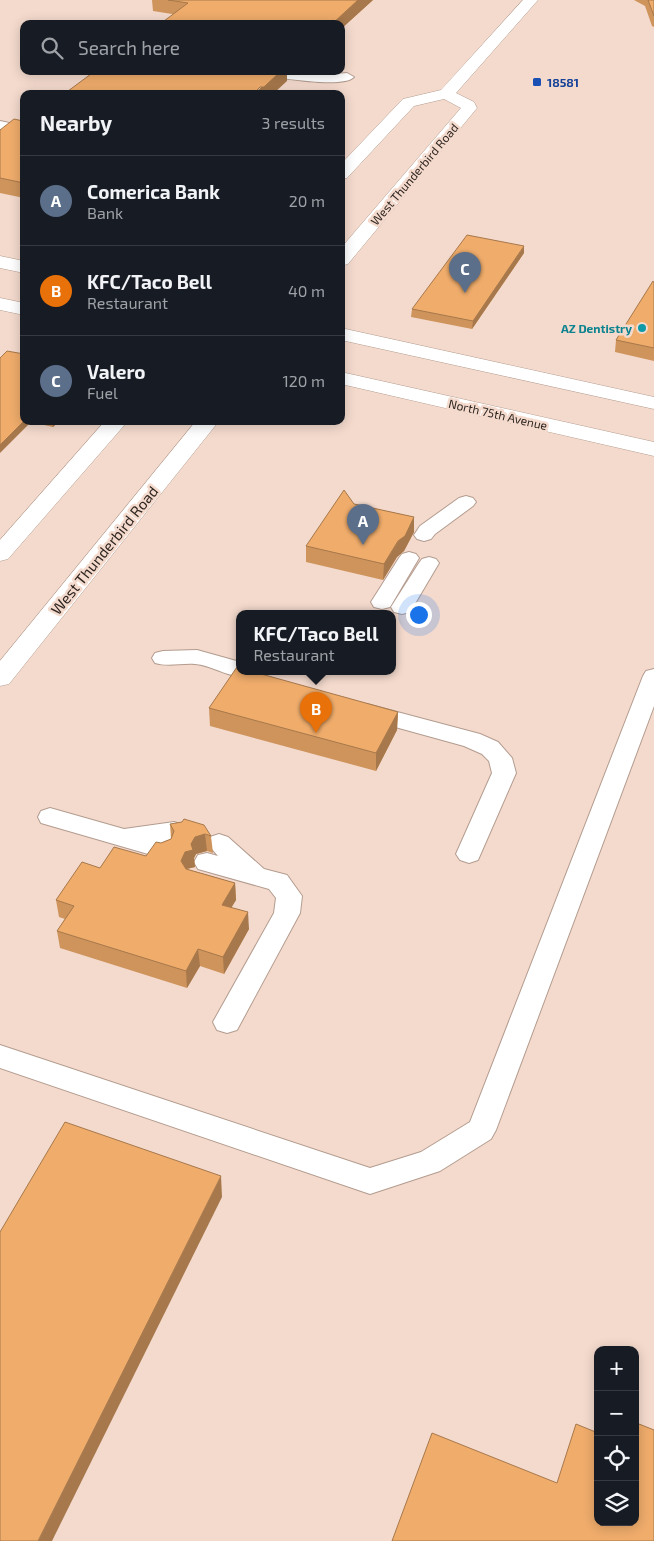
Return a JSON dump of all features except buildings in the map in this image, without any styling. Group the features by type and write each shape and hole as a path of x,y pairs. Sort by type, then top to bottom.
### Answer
{"main road":[{"path":"345,170 410,102 446,94 531,0"},
{"name":"West Thunderbird Road","path":"345,255 469,108 446,94"},
{"path":"0,262 20,266"},
{"path":"0,304 20,308"},
{"path":"345,335 654,403"},
{"name":"North 75th Avenue","path":"345,379 654,449"},
{"path":"0,554 113,425"},
{"name":"West Thunderbird Road","path":"0,678 205,425"}],"lane":[{"path":"292,75 324,79 348,78 336,75"},
{"path":"0,125 20,129"},
{"path":"424,535 427,530 466,502 444,540"},
{"path":"382,602 419,561 402,607"},
{"path":"163,658 197,657 236,669"},
{"path":"0,1056 370,1181 430,1162 481,1130 654,676"},
{"path":"350,707 472,740 490,748 500,758 504,773 469,854"},
{"path":"50,817 163,848 123,838"},
{"path":"208,860 278,882 289,896 287,912 227,1022"}],"place":[{"name":"18581","path":"537,82"},
{"name":"Valero","path":"465,293"},
{"name":"AZ Dentistry","path":"642,328"},
{"name":"Comerica Bank","path":"363,545"},
{"name":"KFC/Taco Bell","path":"316,733"}]}
